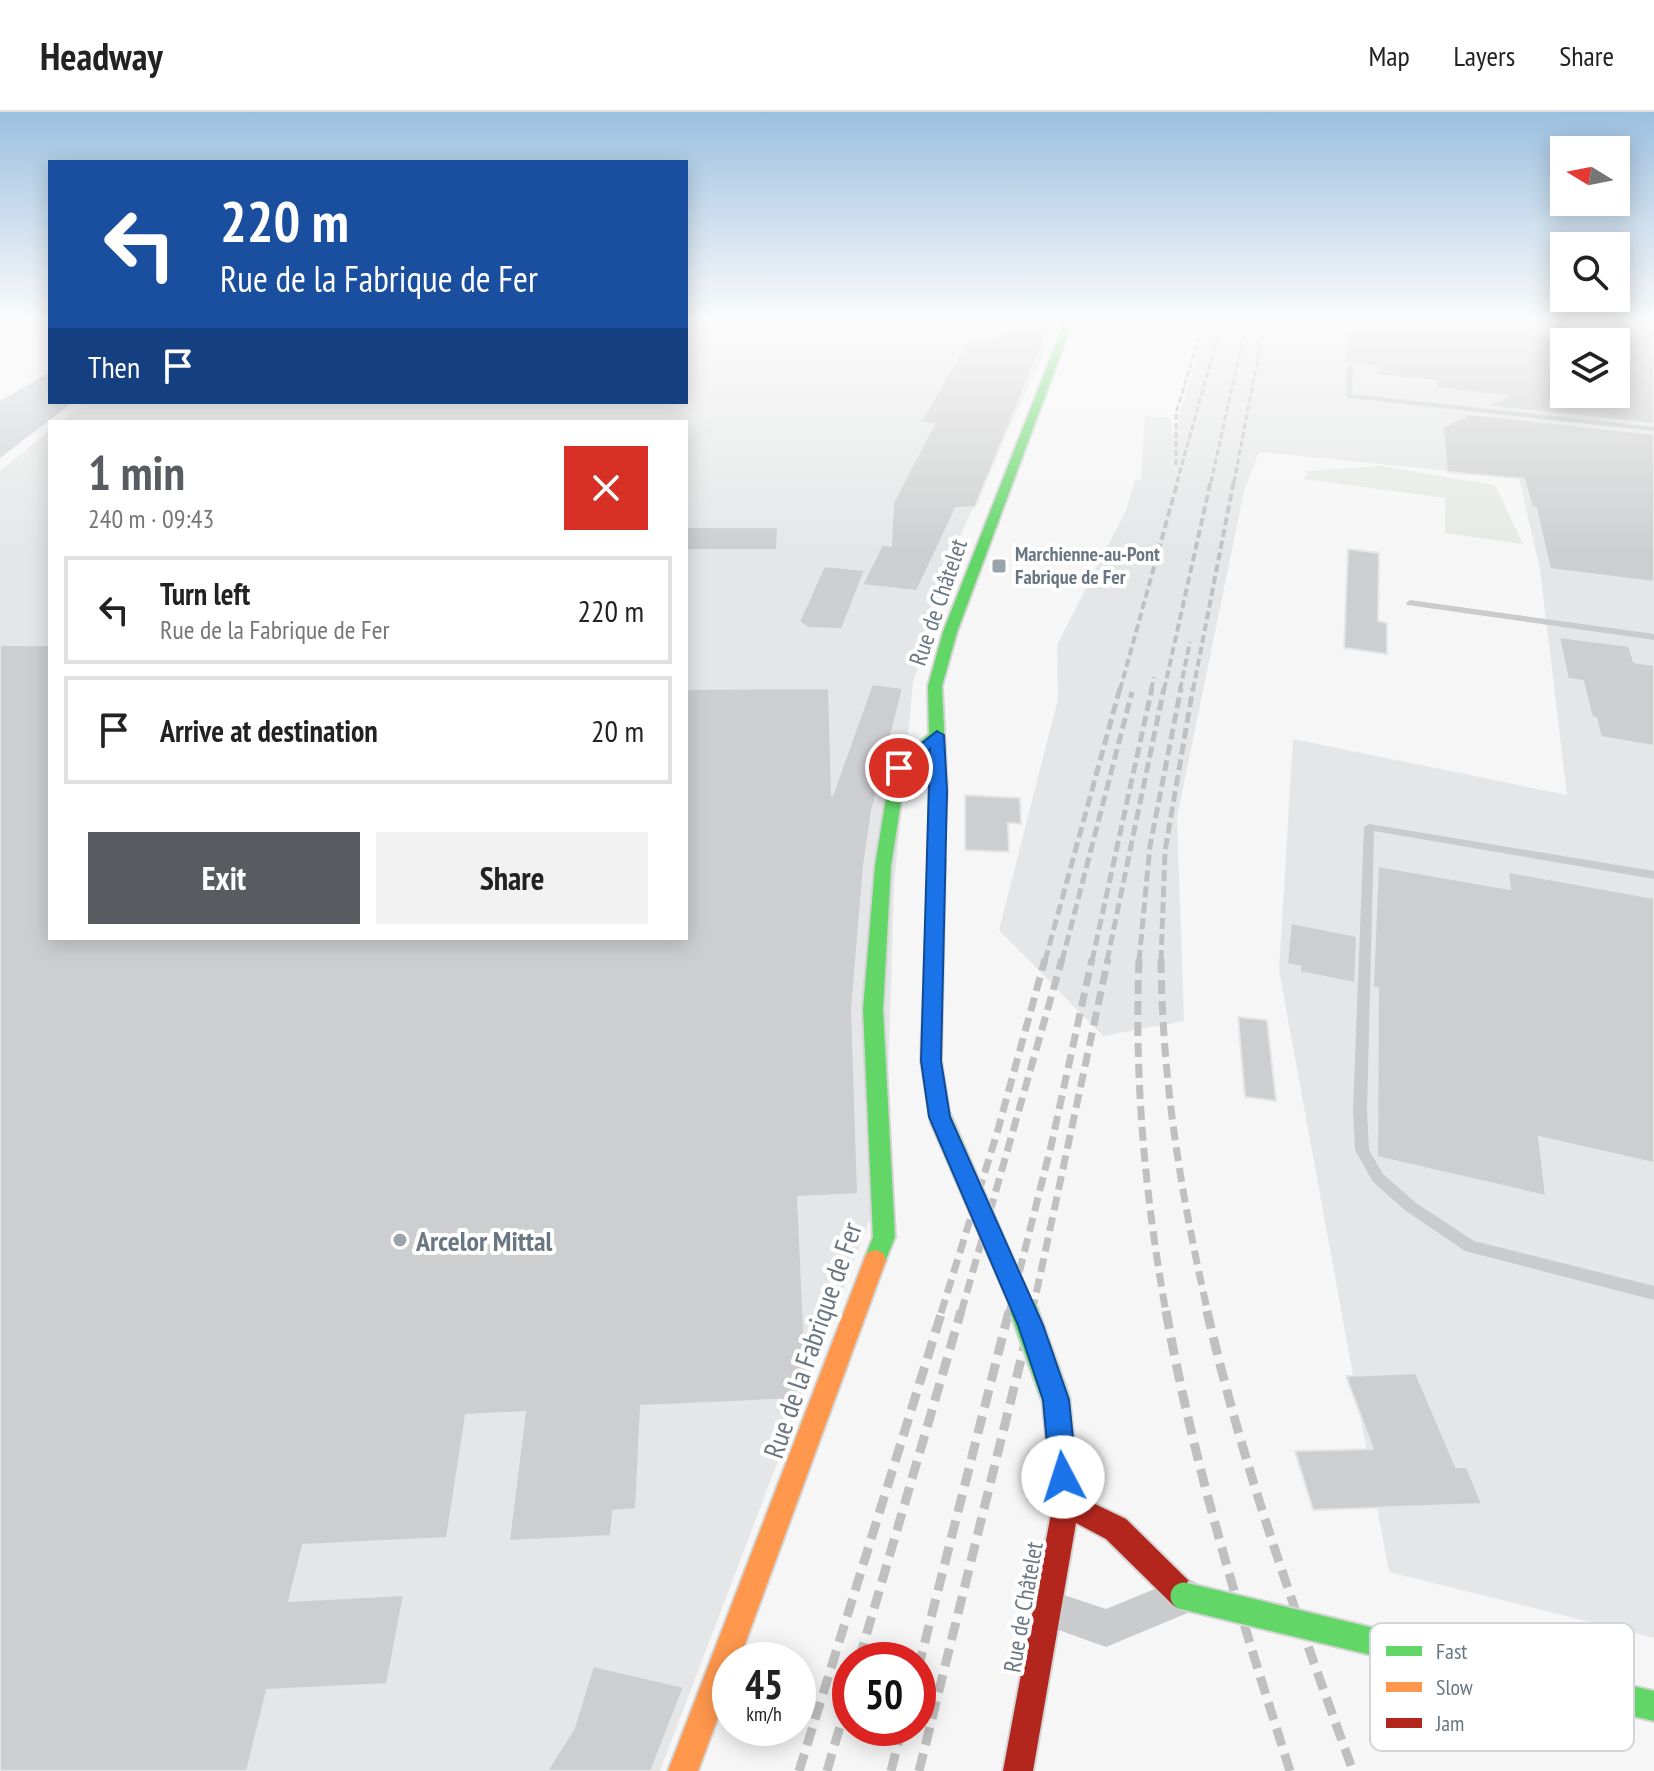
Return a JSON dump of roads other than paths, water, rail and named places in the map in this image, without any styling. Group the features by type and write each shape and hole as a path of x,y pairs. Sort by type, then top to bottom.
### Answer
{"main road":[{"name":"Rue de Châtelet","path":"1018,1771 1066,1503 1056,1400 1030,1325 940,1117 931,1061 939,791 935,686 950,632 1039,398"},
{"name":"Rue de la Fabrique de Fer","path":"683,1771 884,1237 873,1009 883,866 899,768 937,735"},
{"path":"1066,1503 1116,1529 1184,1596 1370,1641"},
{"path":"1634,1701 1654,1706"}],"street":[{"path":"1049,1609 1106,1628 1184,1596"}],"lane":[{"path":"1371,398 1654,429"},
{"path":"1410,603 1654,637"},
{"path":"1654,875 1369,827 1360,1110 1362,1150 1378,1178 1411,1207 1470,1246 1654,1293"}],"railway":[{"path":"1176,465 1176,413 1180,398"},
{"path":"1177,482 1200,398"},
{"path":"1211,482 1230,398"},
{"path":"1234,482 1250,398"},
{"path":"1120,690 1178,480"},
{"path":"1164,690 1211,480"},
{"path":"1193,690 1234,480"},
{"path":"1180,690 1190,642"},
{"path":"1151,690 1154,677"},
{"path":"1045,961 1120,688"},
{"path":"1092,961 1152,688"},
{"path":"1107,961 1164,688"},
{"path":"1139,961 1150,846 1181,688"},
{"path":"1161,960 1165,851 1193,688"},
{"path":"1062,961 1132,692"},
{"path":"941,1313 997,1133 1045,959"},
{"path":"961,1313 1062,959"},
{"path":"1009,1313 1051,1146 1092,959"},
{"path":"1032,1313 1108,959"},
{"path":"1139,959 1138,1048 1143,1136 1152,1225 1166,1313"},
{"path":"1161,960 1169,1093 1189,1225 1208,1313"},
{"path":"799,1771 942,1311"},
{"path":"864,1642 961,1311"},
{"path":"925,1642 1009,1311"},
{"path":"919,1771 1033,1311"},
{"path":"1166,1311 1205,1486 1290,1771"},
{"path":"1207,1311 1255,1486 1353,1771"},
{"path":"827,1771 834,1746"},
{"path":"891,1771 897,1746"}],"place":[{"name":"Marchienne-au-Pont Fabrique de Fer","path":"999,566"},
{"name":"Arcelor Mittal","path":"400,1240"}]}
